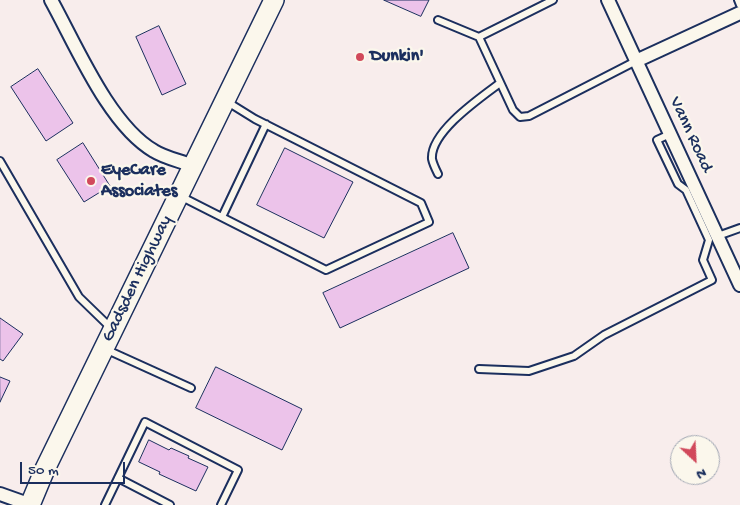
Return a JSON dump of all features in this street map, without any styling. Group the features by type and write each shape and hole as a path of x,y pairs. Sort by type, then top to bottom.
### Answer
{"main road":[{"name":"Gadsden Highway","path":"30,505 274,0"}],"street":[{"path":"51,0 114,114 136,138 154,152 193,166"},
{"name":"Vann Road","path":"608,0 670,134 713,238 740,285"},
{"path":"636,61 740,13"},
{"path":"0,494 30,505"}],"lane":[{"path":"479,38 553,0"},
{"path":"738,0 740,5"},
{"path":"438,20 479,38 513,110 520,117 529,116 636,61"},
{"path":"438,174 432,159 441,134 471,105 500,84"},
{"path":"179,195 326,270 429,222 421,204 266,124 225,100"},
{"path":"222,217 266,124"},
{"path":"0,161 79,297 113,330"},
{"path":"479,369 530,371 574,356 604,335 712,280 703,260 713,238 740,228"},
{"path":"104,349 191,388"},
{"path":"105,505 146,422 238,470 221,505"},
{"path":"118,478 170,505"}],"building":[{"path":"384,0 429,0 421,16"},
{"path":"159,26 186,84 162,95 136,37"},
{"path":"38,69 73,123 46,141 11,87"},
{"path":"83,143 110,186 84,202 57,160"},
{"path":"285,148 353,182 324,238 257,205"},
{"path":"453,233 469,268 340,328 323,293"},
{"path":"0,318 23,334 3,361 0,359"},
{"path":"216,367 302,409 282,450 196,408"},
{"path":"0,377 10,381 0,402"},
{"path":"149,440 169,450 171,448 189,456 188,458 208,467 196,491 159,474 160,472 139,462"}],"place":[{"name":"Dunkin'","path":"360,57"},
{"name":"EyeCare Associates","path":"91,181"}]}
